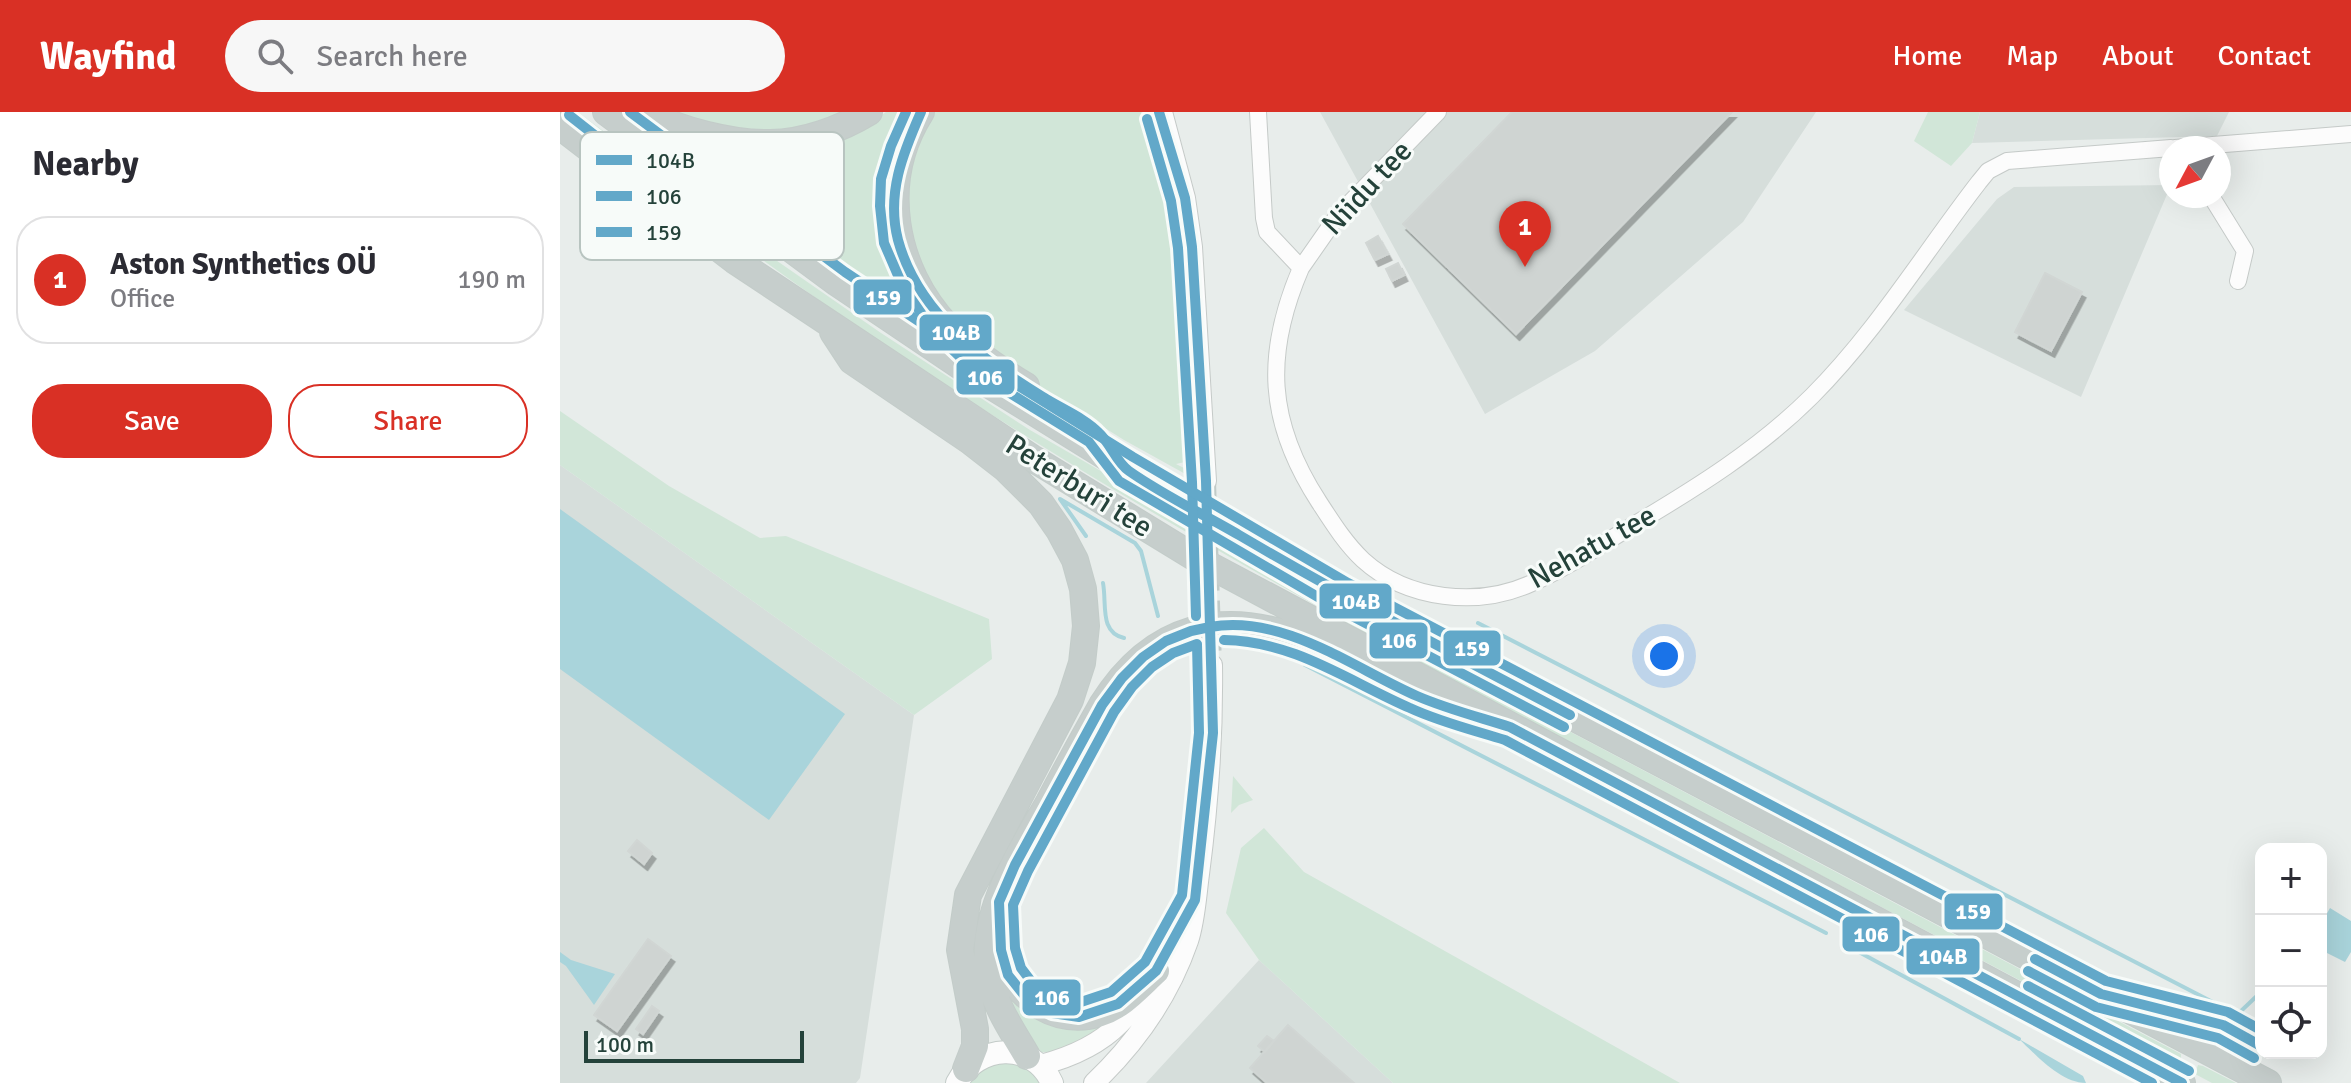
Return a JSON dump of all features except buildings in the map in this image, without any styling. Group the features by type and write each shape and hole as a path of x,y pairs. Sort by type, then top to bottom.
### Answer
{"highway":[{"name":"Peterburi tee","path":"606,112 633,132"},
{"path":"645,112 697,132"},
{"path":"823,132 869,112"},
{"path":"921,112 904,150 895,181 898,240 914,279 946,324 970,347 999,370 1099,432 1126,469"},
{"name":"Peterburi tee","path":"560,126 580,141"},
{"name":"Peterburi tee","path":"734,260 1032,458 1194,557 2182,1083"},
{"name":"Peterburi tee","path":"806,260 972,374 1341,595 2268,1083"},
{"path":"827,322 852,361 970,441 1006,469 1041,504 1075,560 1083,589 1086,626 1082,663 1070,700 968,895 960,950 975,1029 975,1046 961,1076"},
{"path":"1040,1068 1001,1013 989,975 987,953 991,925 1015,865 1116,682 1141,655 1173,636 1219,625 1262,627 1309,642 1409,693 1510,727"},
{"path":"999,902 1001,950 1008,975 1028,1000 1052,1013 1079,1017 1097,1013 1118,1004 1156,971"}],"main road":[{"path":"961,1076 979,1058 994,1052 1011,1051 1040,1068"}],"street":[{"path":"1258,112 1267,232 1301,268"},
{"name":"Niidu tee","path":"1301,268 1338,215 1438,112"},
{"path":"1161,114 1185,198 1192,247 1206,481"},
{"name":"Nehatu tee","path":"2231,144 2351,134"},
{"name":"Nehatu tee","path":"1301,268 1286,304 1276,370 1283,427 1309,486 1345,540 1379,573 1400,584 1444,596 1468,598 1500,594 1540,579 1639,522 1730,466 1784,422 1840,366 1988,171 2007,161 2159,149"},
{"path":"2218,208 2245,251 2238,281"},
{"path":"1094,1083 1130,1046 1154,1014 1190,937 1213,733 1212,665"},
{"path":"1040,1068 1079,1054 1106,1037 1127,1018 1195,900"}],"shaded area":[{"path":"1320,112 1816,112 1743,222 1595,351 1485,414"},
{"path":"1980,112 2229,112 2217,136 1972,143"},
{"path":"2159,185 2161,208 2081,397 1904,310 1997,199 2014,187"},
{"path":"560,465 914,715 860,1078 856,1083 560,1083"},
{"path":"1259,960 1393,1083 1146,1083"}],"green space":[{"path":"565,112 578,112 605,132 591,132"},
{"path":"666,112 853,112 818,127 745,132"},
{"path":"886,112 909,112 891,152 929,323 841,260 844,260 844,132 757,132 872,122"},
{"path":"930,112 1141,112 1169,194 1177,239 1187,333 1194,467 1185,462 1176,464 1188,470 1189,476 1124,440 1006,366 953,320 915,260 902,195 915,139"},
{"path":"1928,112 1980,112 1972,143 1951,166 1914,141"},
{"path":"762,260 776,260 1030,430 1196,526 1474,681 2181,1054 2181,1059 2177,1063 1356,628 1065,460 877,340"},
{"path":"560,411 669,486 760,538 786,536 989,619 992,659 914,715 560,465"},
{"path":"1233,776 1253,800 1239,805 1231,813"},
{"path":"1264,828 1304,872 1680,1083 1393,1083 1259,960 1226,913 1241,848"},
{"path":"1003,985 1112,1021 1079,1043 1061,1050 1041,1052 1021,1028"},
{"path":"988,1062 1021,1063 1043,1083 967,1083"},
{"path":"2198,1065 2236,1083 2212,1083 2195,1074"}],"water":[{"path":"560,509 845,714 769,820 560,669"},
{"path":"2330,908 2351,921 2351,952 2345,962 2327,953 2327,913"},
{"path":"560,952 571,960 615,974 594,1005 560,962"},
{"path":"2019,1039 2083,1076 2086,1083 2058,1073"}],"waterway":[{"path":"1086,536 1060,499 1135,543 1141,551 1158,616"},
{"path":"1103,583 1107,623 1116,635 1124,638"},
{"path":"1478,623 2232,1012 2241,1011 2255,998"},
{"path":"1305,665 1826,933"},
{"path":"1846,945 2019,1039"}],"tunnel":[{"path":"1206,481 1212,665"}],"transit line":[{"name":"159","path":"630,112 657,132"},
{"name":"106","path":"906,112 881,179 884,243 903,287 935,333 960,357 992,382 1089,442 1119,481 1335,607 1564,727"},
{"name":"104B","path":"921,112 898,174 895,223 907,266 921,290 955,332 997,367 1093,428 1124,467 1155,488 1362,605 1570,715"},
{"name":"104B","path":"1159,112 1185,198 1192,247 1206,481 1210,627"},
{"name":"159","path":"569,115 591,132"},
{"name":"106","path":"1147,119 1171,201 1178,248 1192,482 1196,616"},
{"name":"159","path":"829,260 980,362 1133,457 1348,583 2106,981 2228,1012 2255,1027"},
{"name":"104B","path":"1210,627 1238,625 1265,628 1291,636 1417,696 1510,727 2182,1083"},
{"name":"104B","path":"1210,627 1213,733 1195,900 1156,971 1118,1004 1079,1017 1052,1013 1028,1000 1008,975 1001,950 999,902 1015,865 1102,705 1122,678 1143,657 1166,641 1210,627"},
{"name":"106","path":"1224,640 1250,642 1297,655 1421,713 1505,740 2152,1083"},
{"name":"106","path":"1197,644 1199,733 1182,895 1145,962 1111,992 1078,1003 1056,1000 1037,989 1021,968 1015,948 1013,905 1028,871 1114,712 1152,667 1173,653 1197,644"},
{"name":"104B","path":"2035,959 2101,994 2223,1025 2255,1043"},
{"name":"106","path":"2028,971 2096,1007 2218,1038 2254,1058"},
{"name":"159","path":"2028,986 2189,1071"}],"place":[{"name":"Aston Synthetics OÜ","path":"1525,267"}]}
